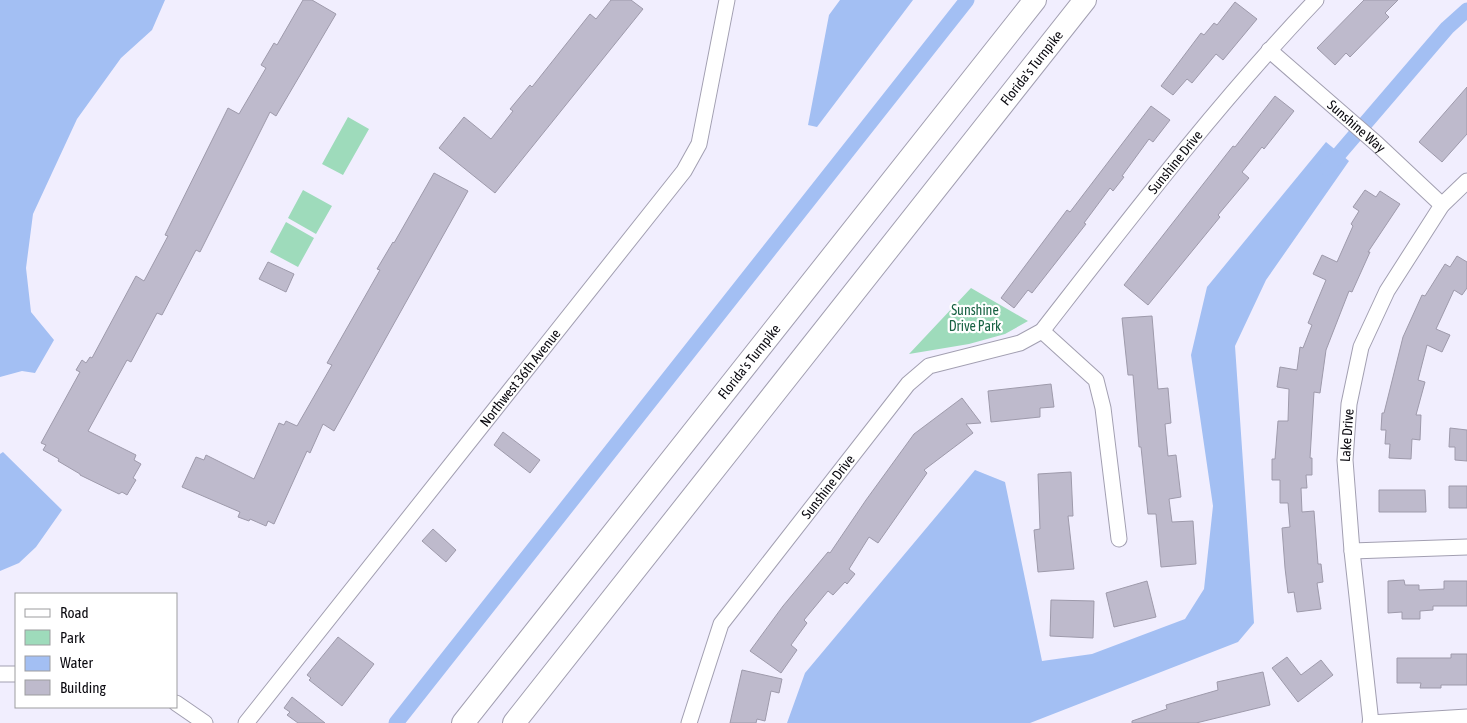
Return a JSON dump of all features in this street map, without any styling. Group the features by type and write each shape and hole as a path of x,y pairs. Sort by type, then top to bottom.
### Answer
{"highway":[{"name":"Florida's Turnpike","path":"463,723 1035,0"},
{"name":"Florida's Turnpike","path":"514,723 1085,0"}],"street":[{"name":"Northwest 36th Avenue","path":"246,723 684,171 699,144 727,0"},
{"name":"Sunshine Drive","path":"689,723 721,624 908,384 929,366 1020,343 1042,331 1167,171 1268,50 1316,0"},
{"name":"Sunshine Way","path":"1268,50 1377,144 1442,205"},
{"name":"Lake Drive","path":"1371,723 1352,551 1345,460 1349,404 1361,347 1387,291 1442,205 1467,180"},
{"path":"1042,331 1096,380 1103,408 1118,538"},
{"path":"1352,551 1467,547"},
{"path":"0,674 15,674"},
{"path":"178,704 205,723"},
{"path":"1371,723 1467,717"}],"green space":[{"path":"348,117 369,129 343,175 322,164"},
{"path":"303,190 332,206 316,234 288,218"},
{"path":"286,222 314,238 298,267 270,252"},
{"name":"Sunshine Drive Park","path":"971,288 1028,321 1005,334 969,344 909,354"}],"water":[{"path":"0,0 165,0 152,30 121,58 77,119 33,214 26,268 31,312 54,340 35,373 22,371 0,377"},
{"path":"840,0 913,0 817,127 808,125 829,15"},
{"path":"1326,142 1349,161 1266,280 1235,346 1254,623 1238,642 1030,723 787,723 805,673 975,470 1005,482 1042,661 1092,654 1185,619 1204,589 1213,506 1191,355 1207,287"},
{"path":"3,452 62,510 36,547 19,563 0,571 0,454"}],"building":[{"path":"303,0 312,0 336,14 276,116 270,112 200,252 196,250 162,315 157,313 131,362 127,360 88,431 136,455 134,460 141,464 133,478 136,480 127,495 122,492 119,494 80,475 58,461 59,459 43,450 46,445 41,443 80,372 76,370 82,360 86,363 90,357 92,358 136,276 144,281 168,236 165,235 228,108 239,114 266,68 261,65 274,43 277,45"},
{"path":"611,0 631,0 643,9 495,193 439,148 464,117 491,139 513,111 510,109 530,85 532,87 590,14 596,19"},
{"path":"1364,0 1398,0 1385,13 1389,17 1350,57 1346,53 1335,65 1317,48"},
{"path":"1235,2 1257,19 1223,60 1216,54 1192,83 1187,79 1173,95 1161,86 1201,33 1204,35 1214,23 1217,25"},
{"path":"1467,87 1467,134 1442,162 1419,142"},
{"path":"1275,96 1294,111 1264,149 1262,147 1242,172 1249,178 1218,215 1220,217 1148,305 1124,285 1233,146 1235,147"},
{"path":"1151,106 1170,120 1153,142 1149,139 1122,176 1124,177 1113,191 1110,188 1084,223 1086,224 1032,293 1028,290 1014,308 1001,298 1067,210 1070,212"},
{"path":"434,173 468,191 334,431 323,424 310,453 307,451 274,524 268,521 266,526 250,519 249,521 238,517 240,512 182,487 196,457 204,460 206,455 254,479 279,423 284,425 286,421 297,426 332,365 327,363 380,270 377,269"},
{"path":"1365,190 1376,197 1380,191 1400,204 1368,252 1370,252 1352,292 1349,291 1326,350 1320,393 1314,392 1310,458 1312,458 1312,475 1306,475 1307,488 1301,488 1302,512 1314,511 1318,564 1321,564 1323,582 1317,583 1321,609 1297,612 1294,592 1288,593 1285,568 1282,528 1290,527 1288,503 1280,503 1280,480 1272,480 1272,459 1275,459 1278,421 1288,421 1289,389 1277,387 1280,367 1297,370 1300,347 1303,348 1312,325 1308,323 1326,280 1313,274 1322,255 1337,262 1353,226 1351,224 1359,211 1353,207"},
{"path":"1457,256 1467,262 1467,288 1462,295 1454,290 1436,329 1450,335 1442,352 1427,345 1418,380 1425,382 1416,415 1421,415 1420,440 1412,439 1411,459 1389,458 1390,444 1385,444 1386,430 1381,430 1382,413 1384,413 1403,337 1422,295 1425,296 1445,264 1450,267"},
{"path":"268,262 294,274 286,292 259,279"},
{"path":"1152,316 1158,389 1168,388 1171,423 1165,424 1168,456 1176,455 1181,497 1169,499 1172,522 1193,521 1196,564 1161,567 1156,514 1148,514 1141,447 1139,447 1133,375 1128,375 1122,318"},
{"path":"1051,384 1054,407 1040,408 1040,417 991,422 988,391"},
{"path":"962,398 981,423 966,424 973,433 924,470 927,473 878,543 869,537 849,569 855,574 847,584 845,582 833,595 828,591 804,620 807,623 791,645 797,650 781,673 750,651 783,606 828,552 830,553 914,434"},
{"path":"1450,428 1467,430 1467,461 1455,460 1455,447 1449,447"},
{"path":"503,432 540,460 530,473 494,445"},
{"path":"1071,472 1073,516 1068,516 1074,569 1038,572 1034,530 1040,529 1038,474"},
{"path":"1449,486 1467,486 1467,508 1449,508"},
{"path":"1379,490 1425,490 1426,512 1379,512"},
{"path":"433,529 456,550 446,562 422,541"},
{"path":"1404,580 1405,585 1419,585 1419,590 1444,589 1444,581 1467,581 1467,606 1433,606 1433,610 1420,611 1420,619 1402,619 1402,612 1388,613 1388,581"},
{"path":"1147,581 1156,617 1114,627 1106,593"},
{"path":"1051,600 1094,601 1093,638 1050,636"},
{"path":"338,637 374,664 342,706 309,680 311,678 307,675"},
{"path":"1451,654 1467,654 1467,685 1441,685 1441,688 1420,688 1421,683 1397,683 1397,658 1451,658"},
{"path":"1287,657 1301,675 1321,660 1333,675 1298,702 1272,668"},
{"path":"742,670 782,679 779,693 771,691 765,721 757,719 756,723 730,723"},
{"path":"1263,672 1270,705 1196,723 1132,723 1132,721 1167,709 1166,705 1218,690 1217,682"},
{"path":"292,697 325,723 298,723 287,715 290,712 284,708"}],"waterway":[{"path":"396,723 967,0"},
{"path":"1327,168 1447,28 1467,10"}]}
